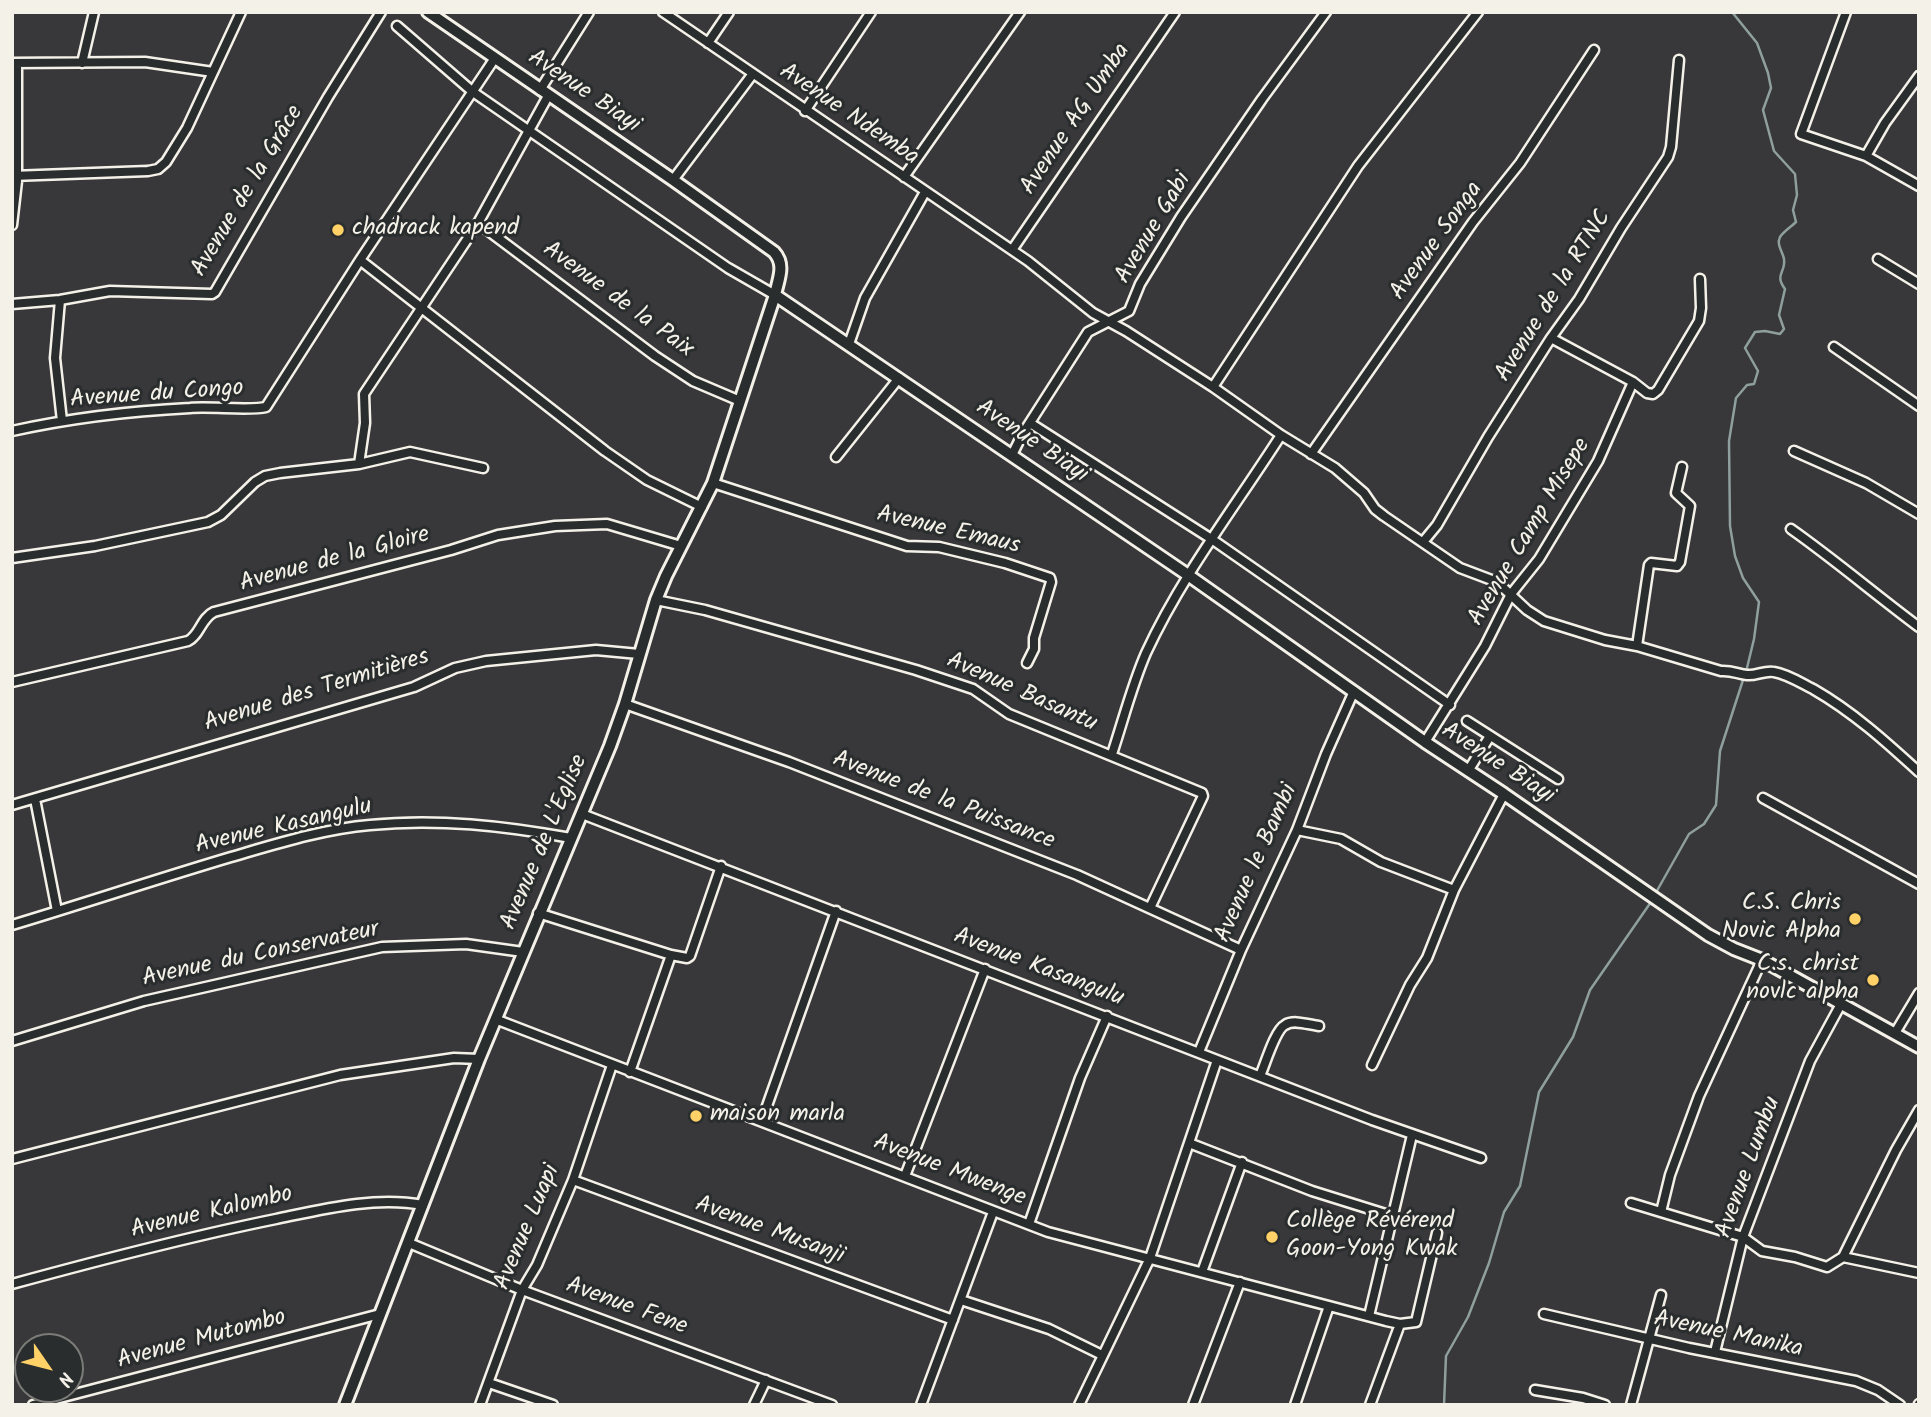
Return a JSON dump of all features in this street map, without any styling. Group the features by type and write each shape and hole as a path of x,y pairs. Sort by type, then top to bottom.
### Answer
{"street":[{"path":"82,64 94,12"},
{"path":"15,176 158,169 166,162 187,128 241,12"},
{"name":"Avenue de la Grâce","path":"12,304 110,292 215,292 328,97 381,12"},
{"name":"Avenue Biayi","path":"428,12 673,180 778,256 781,270 775,295 1188,575 1425,742 1709,935 1762,960 1919,1047"},
{"path":"359,464 365,424 364,394 478,223 530,130 544,93 589,12"},
{"name":"Avenue Ndemba","path":"663,12 804,111 1012,250 1075,300 1213,387 1343,475 1364,493 1375,509 1384,516 1455,565 1492,579 1527,610 1544,621 1721,671 1731,670 1746,675 1771,671 1801,683 1842,706 1876,732 1919,772"},
{"path":"708,43 729,12"},
{"path":"804,111 871,12"},
{"path":"904,177 1020,12"},
{"name":"Avenue AG Umba","path":"1012,250 1175,12"},
{"name":"Avenue Gabi","path":"1012,455 1088,332 1129,311 1140,284 1181,217 1326,12"},
{"path":"1213,387 1358,166 1478,12"},
{"path":"1846,12 1801,134 1866,156 1919,186"},
{"path":"397,26 473,92 667,227 728,268 775,295"},
{"name":"Avenue Songa","path":"1311,454 1433,278 1520,163 1594,50"},
{"name":"Avenue du Congo","path":"12,431 62,421 187,408 266,407 495,58"},
{"name":"Avenue de la RTNC","path":"1423,542 1437,525 1488,437 1668,157 1679,60"},
{"path":"12,225 15,63 145,62 213,72"},
{"path":"673,180 752,75"},
{"path":"1866,156 1885,123 1919,76"},
{"path":"849,344 865,298 925,192"},
{"name":"Avenue de la Paix","path":"478,223 655,356 693,381 740,401"},
{"path":"1878,258 1919,284"},
{"path":"360,260 605,451 647,480 702,507"},
{"path":"1551,338 1653,394 1699,321 1702,308 1700,279"},
{"name":"Avenue de L'Eglise","path":"345,1405 479,1059 625,704 656,600 713,483 775,295"},
{"path":"60,300 55,358 62,421"},
{"path":"1834,347 1919,407"},
{"path":"836,457 899,378"},
{"name":"Avenue Camp Misepe","path":"1425,742 1486,646 1511,594 1539,559 1598,461 1633,382"},
{"path":"1030,423 1213,540 1450,705"},
{"path":"1112,754 1145,656 1188,575 1281,435"},
{"path":"1794,451 1866,483 1919,514"},
{"path":"12,558 95,546 198,524 221,515 255,482 265,476 359,464 410,452 483,468"},
{"path":"1637,646 1649,565 1676,566 1680,562 1690,506 1676,493 1682,467"},
{"name":"Avenue Emaus","path":"713,483 907,546 939,547 1005,563 1050,578 1034,638 1034,649 1027,663"},
{"name":"Avenue de la Gloire","path":"12,681 188,641 196,636 206,617 214,612 451,550 498,535 565,525 607,524 681,546"},
{"path":"1791,529 1826,552 1861,583 1919,627"},
{"name":"Avenue Basantu","path":"656,600 705,610 916,670 973,689 1009,714 1112,754 1203,794 1150,908"},
{"name":"Avenue des Termitières","path":"12,805 414,687 455,668 486,661 596,650 639,654"},
{"name":"Avenue le Bambi","path":"1199,1052 1241,950 1297,830 1313,784 1354,691"},
{"name":"Avenue de la Puissance","path":"625,704 789,762 1077,875 1241,950"},
{"path":"1467,720 1558,779"},
{"path":"1468,771 1490,736"},
{"path":"1372,1065 1410,985 1427,958 1454,890 1504,794"},
{"path":"1763,798 1919,884"},
{"path":"35,799 57,911"},
{"name":"Avenue Kasangulu","path":"582,814 1412,1135 1481,1158"},
{"name":"Avenue Kasangulu","path":"12,925 273,845 369,825 454,823 514,828 571,838"},
{"path":"1297,830 1341,839 1381,862 1454,890"},
{"path":"538,913 687,958 690,956 721,866"},
{"path":"762,1120 836,911"},
{"name":"Avenue du Conservateur","path":"12,1041 144,1001 383,947 466,944 523,952"},
{"path":"630,1072 671,955"},
{"path":"1661,1212 1670,1175 1691,1117 1762,960"},
{"path":"905,1176 985,969"},
{"path":"1895,1033 1919,993"},
{"name":"Avenue Lumbu","path":"1715,1352 1743,1237 1810,1061 1841,1004"},
{"path":"1028,1224 1080,1078 1107,1016"},
{"name":"Avenue Mwenge","path":"495,1019 762,1120 993,1212 1077,1241 1400,1324"},
{"path":"1260,1076 1284,1024 1295,1022 1319,1026"},
{"path":"12,1159 175,1119 340,1074 454,1058 479,1059"},
{"path":"1079,1405 1150,1258 1217,1060"},
{"name":"Avenue Luapi","path":"480,1405 522,1290 537,1265 573,1180 612,1065"},
{"path":"1631,1203 1743,1237 1762,1251 1795,1257 1822,1266 1834,1264 1843,1257 1919,1110"},
{"path":"1370,1316 1412,1135"},
{"path":"1189,1143 1312,1191 1392,1216"},
{"path":"1202,1272 1242,1162"},
{"name":"Avenue Musanji","path":"573,1180 953,1320"},
{"name":"Avenue Kalombo","path":"12,1284 147,1248 336,1207 403,1201 423,1205"},
{"path":"921,1405 993,1212"},
{"path":"1370,1405 1400,1324 1416,1322 1437,1233"},
{"name":"Avenue Fene","path":"409,1243 522,1290 832,1405"},
{"path":"1843,1257 1919,1273"},
{"path":"1193,1405 1240,1282"},
{"path":"1631,1405 1661,1295"},
{"path":"961,1300 1049,1329 1102,1355"},
{"path":"1295,1405 1329,1306"},
{"name":"Avenue Mutombo","path":"33,1405 380,1314"},
{"name":"Avenue Manika","path":"1544,1314 1647,1339 1856,1381 1878,1390 1900,1405"},
{"path":"754,1405 766,1380"},
{"path":"488,1383 553,1405"},
{"path":"1535,1390 1605,1405"}],"waterway":[{"path":"1732,12 1757,43 1768,73 1771,88 1763,110 1774,151 1795,174 1797,195 1793,210 1796,222 1779,240 1784,259 1780,280 1785,289 1779,315 1784,329 1780,334 1755,332 1745,348 1758,371 1754,384 1747,385 1736,398 1729,441 1730,526 1735,556 1743,578 1759,602 1746,672"},
{"path":"1654,896 1689,834 1704,824 1716,805 1720,751 1744,677"},
{"path":"1444,1405 1446,1356 1468,1317 1489,1263 1504,1212 1520,1186 1539,1092 1573,1037 1590,990 1651,902"}],"place":[{"name":"chadrack kapend","path":"338,230"},
{"name":"C.S. Chris Novic Alpha","path":"1855,919"},
{"name":"C.s. christ novlc alpha","path":"1873,980"},
{"name":"maison marla","path":"696,1116"},
{"name":"Collège Révérend Goon-Yong Kwak","path":"1272,1237"}]}
